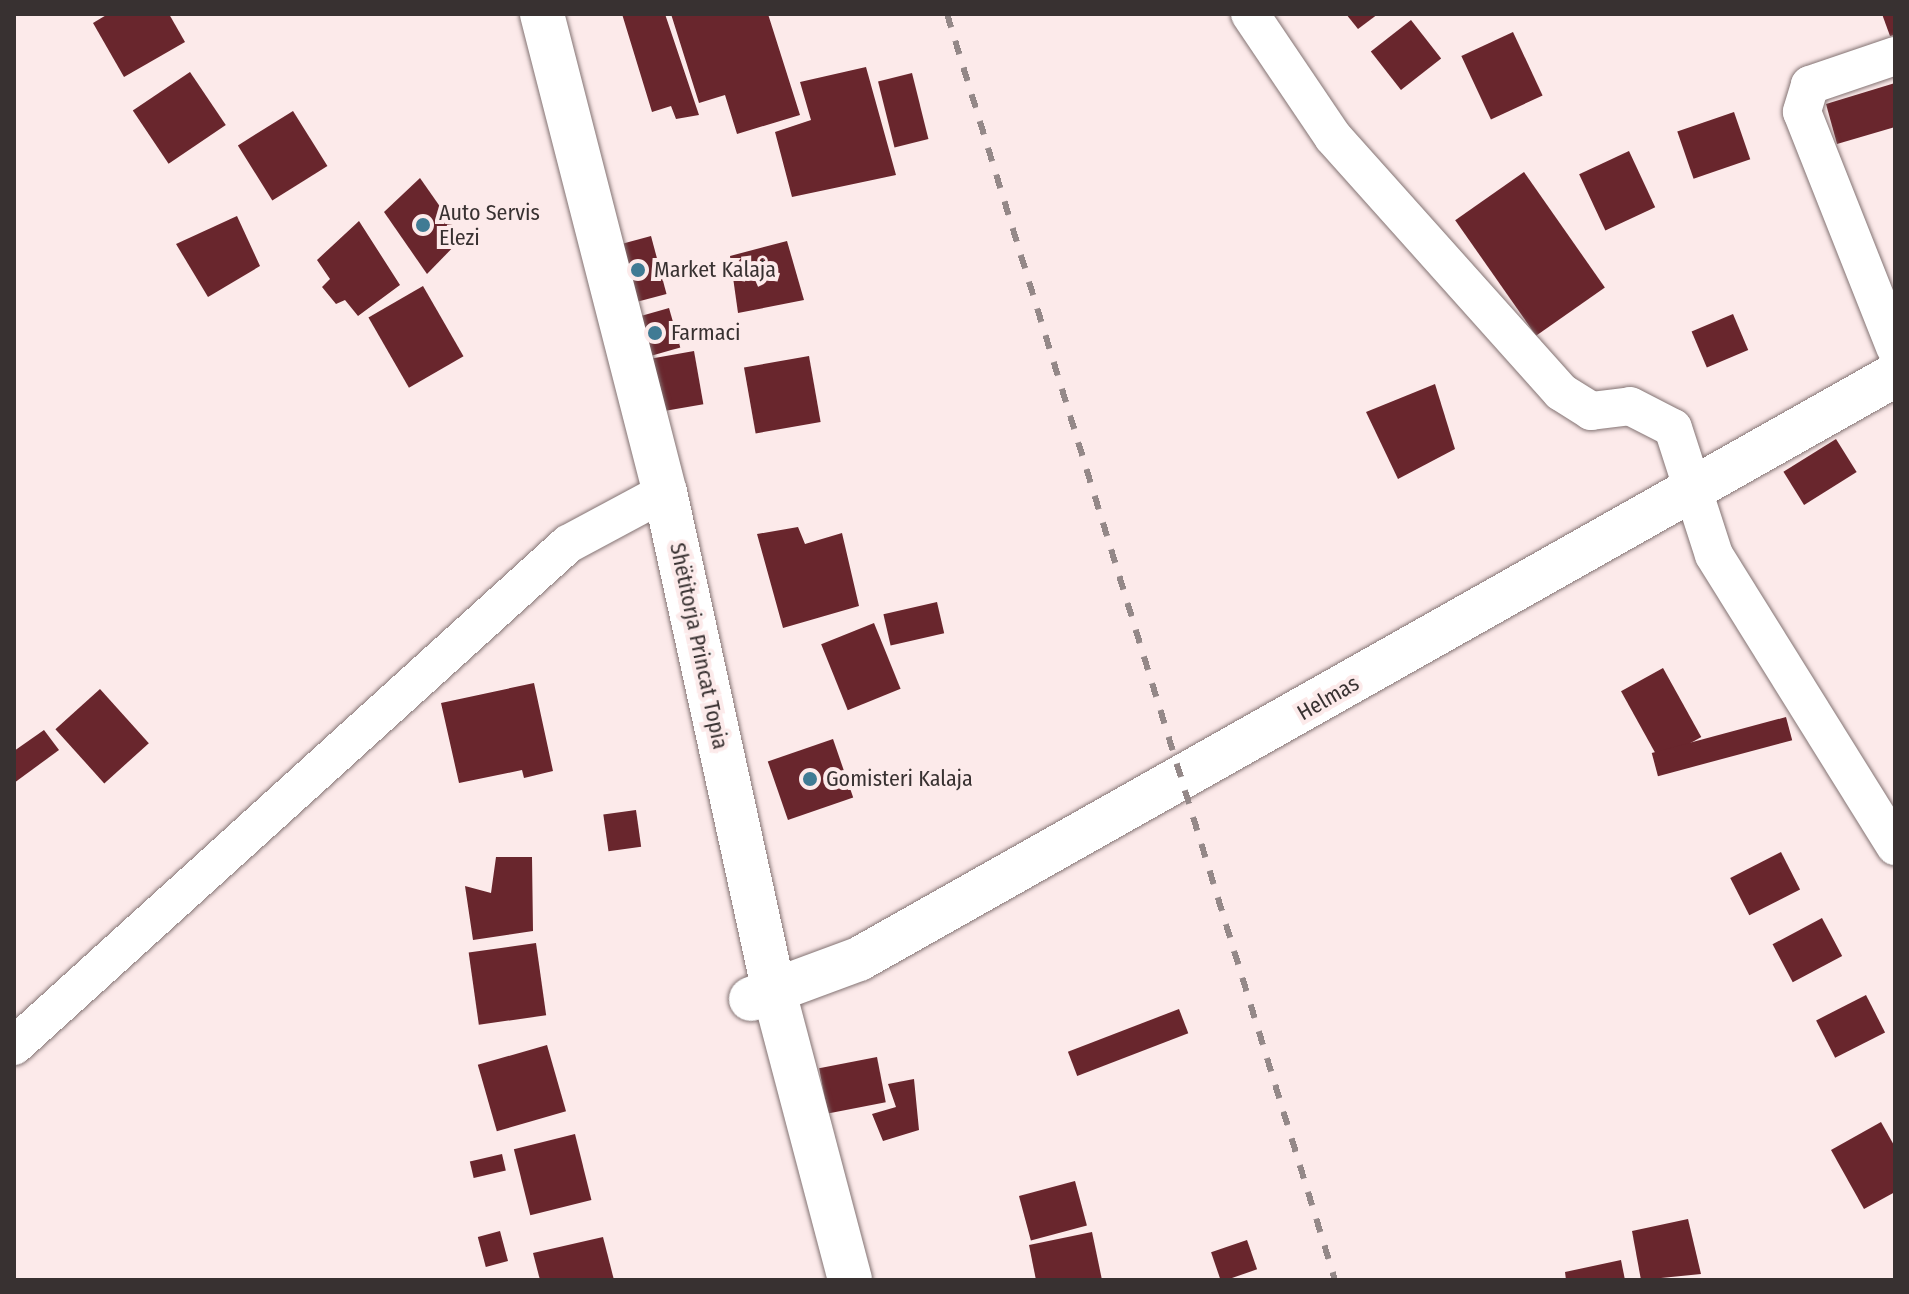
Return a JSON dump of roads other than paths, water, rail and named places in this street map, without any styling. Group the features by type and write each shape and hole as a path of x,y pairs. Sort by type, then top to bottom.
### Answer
{"main road":[{"name":"Shëtitorja Princat Topia","path":"542,14 665,492 763,996 850,1280"},
{"name":"Helmas","path":"763,996 859,959 1166,791 1694,486 1895,375"}],"street":[{"path":"1250,14 1333,137 1561,392 1591,411 1630,406 1673,428 1714,555 1895,846"},
{"path":"1895,56 1810,85 1802,112 1895,347"},
{"path":"14,1046 568,544 665,492"}],"railway":[{"path":"947,14 1335,1280"}],"place":[{"name":"Auto Servis Elezi","path":"423,225"},
{"name":"Market Kalaja","path":"638,270"},
{"name":"Farmaci","path":"655,333"},
{"name":"Gomisteri Kalaja","path":"810,779"}]}
